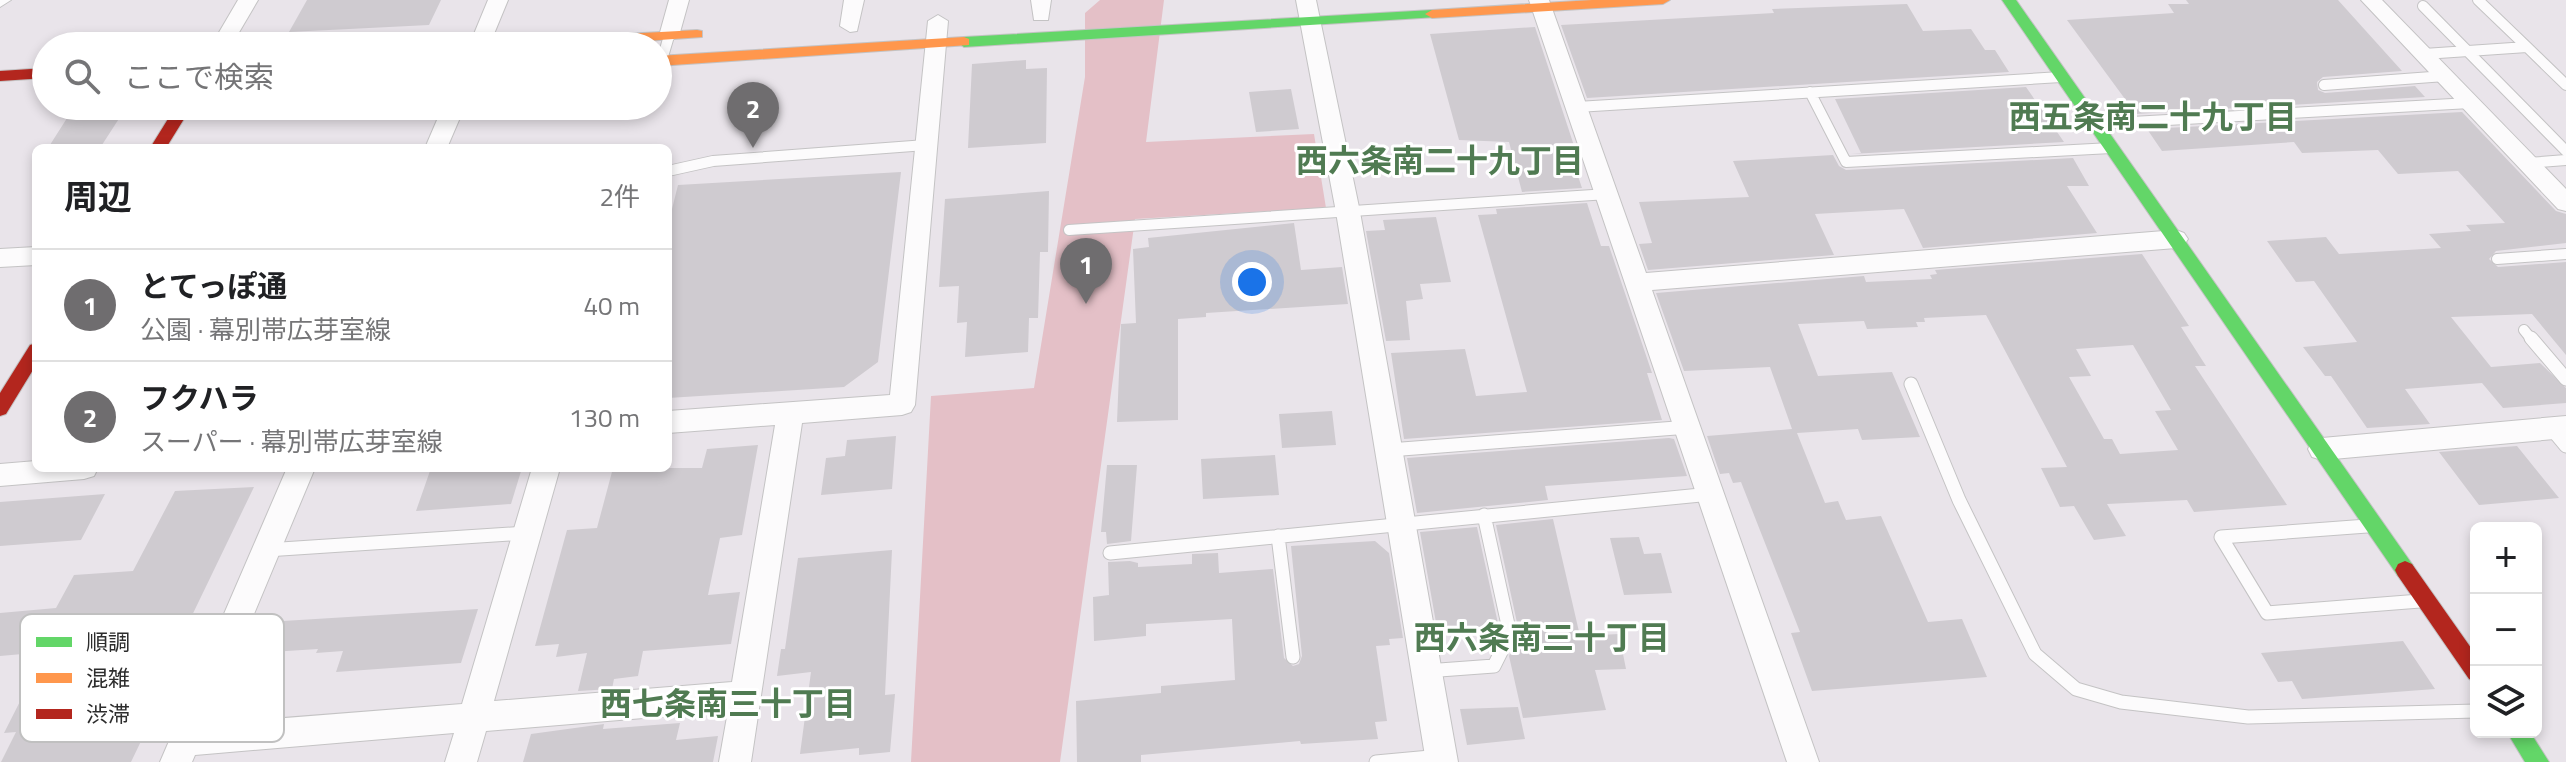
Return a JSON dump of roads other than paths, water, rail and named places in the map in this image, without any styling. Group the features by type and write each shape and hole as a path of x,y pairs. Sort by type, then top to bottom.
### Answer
{"main road":[{"path":"672,63 938,27 1663,0"},
{"path":"2009,0 2472,666"},
{"path":"672,36 714,33"},
{"path":"0,76 32,74"},
{"path":"160,144 175,120"},
{"path":"0,409 32,357"},
{"path":"2522,738 2538,762"}],"street":[{"path":"229,32 248,0"},
{"path":"485,32 498,0"},
{"path":"670,32 679,0"},
{"path":"850,26 854,0"},
{"path":"2371,0 2566,203"},
{"path":"1540,4 1640,282 1803,762"},
{"path":"1309,11 1348,212 1386,450 1441,759"},
{"path":"672,422 902,405 938,27"},
{"path":"438,144 448,120"},
{"path":"1640,282 2176,239"},
{"path":"0,258 32,256"},
{"path":"735,762 790,414"},
{"path":"2322,449 2561,434"},
{"path":"0,475 36,472"},
{"path":"239,614 299,472"},
{"path":"461,762 545,472"},
{"path":"284,739 475,716 746,695"},
{"path":"180,752 262,742"}],"lane":[{"path":"2478,0 2566,85"},
{"path":"2423,6 2566,151"},
{"path":"2424,54 2527,47"},
{"path":"2324,85 2445,76"},
{"path":"1577,107 2063,77"},
{"path":"1810,92 1846,162 2112,148"},
{"path":"2096,124 2470,103"},
{"path":"672,170 713,161 926,145"},
{"path":"2528,163 2566,160"},
{"path":"1069,230 1608,194"},
{"path":"2497,259 2566,254"},
{"path":"2524,330 2566,379"},
{"path":"1911,384 1959,500 2035,654 2076,689 2121,702 2248,717 2470,711"},
{"path":"1386,450 1689,427"},
{"path":"1110,553 1711,494"},
{"path":"1426,671 1494,666 1510,634 1484,515"},
{"path":"2375,525 2221,537 2267,613 2427,600"},
{"path":"266,550 527,533"},
{"path":"1278,536 1293,657"},
{"path":"1376,762 1441,759"}],"place":[{"name":"フクハラ","path":"753,148"},
{"name":"とてっぽ通","path":"1086,304"}],"district":[{"name":"西五条南二十九丁目","path":"2153,117"},
{"name":"西六条南二十九丁目","path":"1440,161"},
{"name":"西六条南三十丁目","path":"1542,638"},
{"name":"西七条南三十丁目","path":"728,704"}]}
